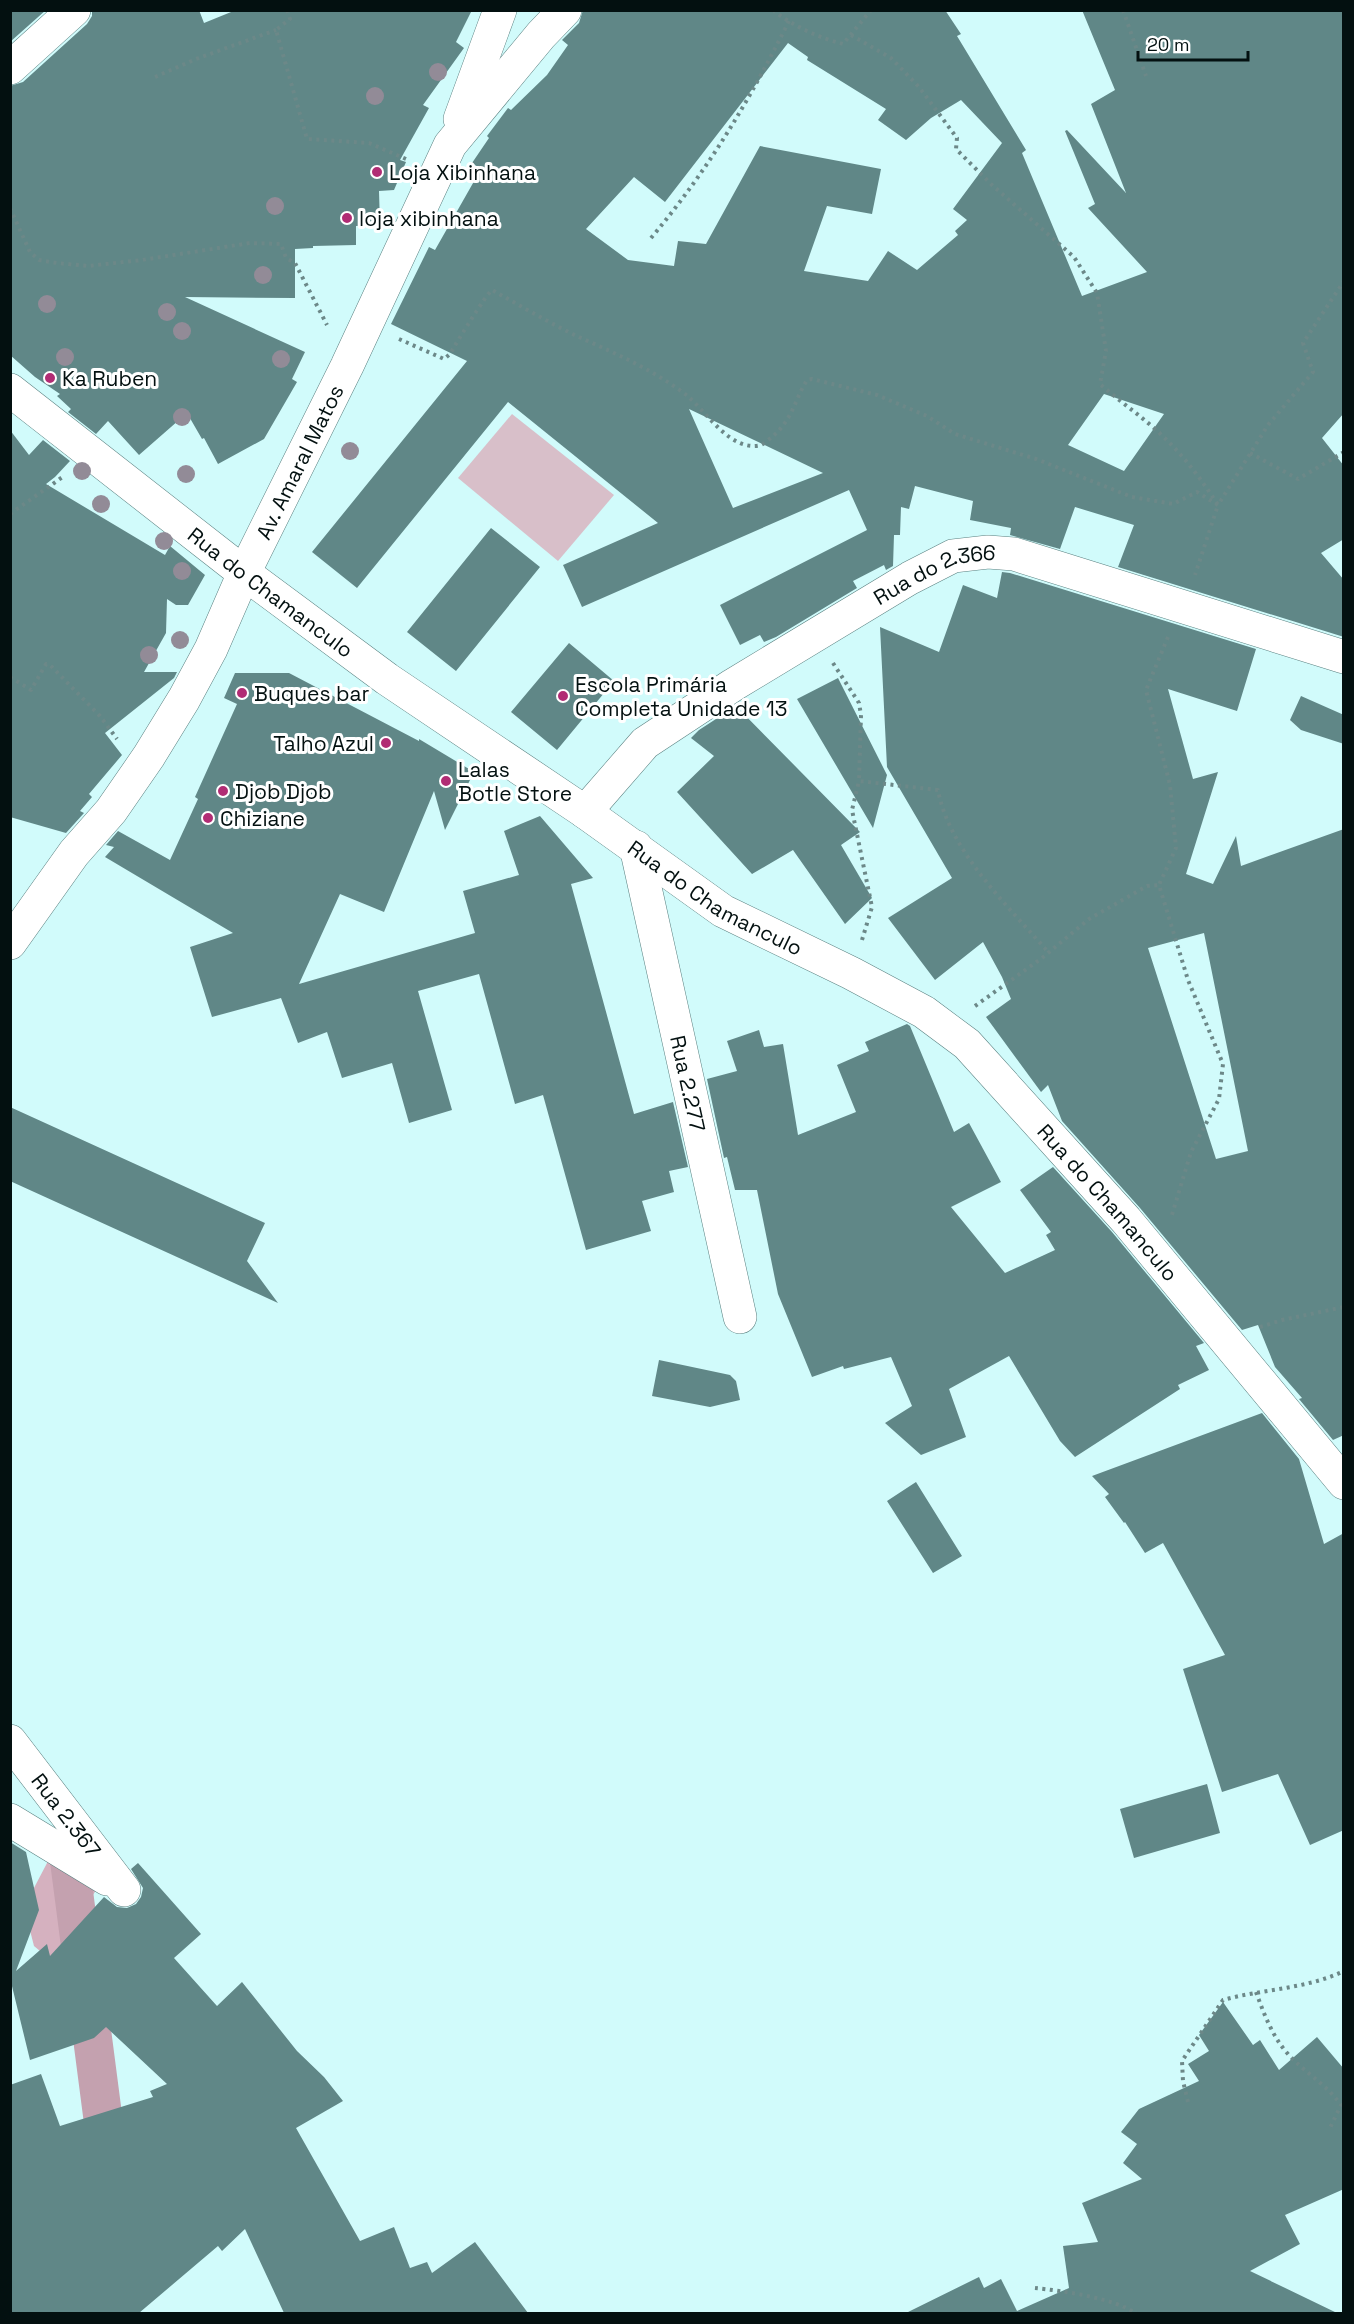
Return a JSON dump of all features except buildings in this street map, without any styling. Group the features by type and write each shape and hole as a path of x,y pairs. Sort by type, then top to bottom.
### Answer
{"street":[{"path":"10,68 74,10"},
{"path":"444,159 500,10"},
{"name":"Av. Amaral Matos","path":"10,942 48,888 111,811 149,756 184,699 211,649 244,573 347,366 444,159 541,35 565,10"},
{"name":"Rua do Chamanculo","path":"10,390 244,573 387,679 585,812 723,911 851,973 924,1012 967,1044 1126,1220 1344,1483"},
{"name":"Rua do 2.366","path":"585,812 645,743 733,684 909,578 953,556 988,552 1014,554 1344,657"},
{"name":"Rua 2.277","path":"636,848 740,1317"},
{"name":"Rua 2.367","path":"10,1741 124,1890 10,1820"}],"path":[{"path":"155,77 196,59 276,30 290,19 287,10"},
{"path":"774,10 789,21 843,44 871,10"},
{"path":"1123,10 1146,76"},
{"path":"651,238 691,188 744,108 789,21"},
{"path":"276,30 307,139 369,143 444,159"},
{"path":"850,35 891,58 919,87 957,138 956,149 992,185 1074,256 1097,293 1106,351 1100,384 1155,429 1180,454 1202,479 1218,505"},
{"path":"10,208 30,252 39,260 57,263 88,266 250,243 281,244 286,258 295,262 347,366"},
{"path":"1159,1260 1191,1152 1219,1099 1222,1064 1188,980 1159,885 1176,848 1170,785 1146,690 1183,606 1218,505 1268,425 1313,372 1303,343 1344,281"},
{"path":"364,329 381,331 444,358 450,354 492,290 581,338 628,358 675,387 694,401 717,426 740,444 762,445 774,436 788,421 807,380 812,379 878,395 927,416 955,435 1036,459 1132,497 1173,504 1197,492 1218,505"},
{"path":"1250,453 1298,479 1344,452"},
{"path":"10,514 47,490 92,453"},
{"path":"816,635 859,703 861,715 859,781 852,810 872,907 851,973"},
{"path":"10,677 31,690 46,664 50,665 100,716 120,744 149,756"},
{"path":"859,781 938,790 941,810 979,874 1049,953"},
{"path":"945,1027 1049,953 1089,919 1147,886 1159,885"},
{"path":"1229,1344 1249,1331 1271,1323 1344,1307"},
{"path":"1188,2102 1183,2081 1182,2061 1223,2000 1295,1986 1344,1971"},
{"path":"1256,1992 1276,2038 1289,2055 1318,2079 1341,2106 1329,2130"},
{"path":"1035,2288 1061,2291 1126,2306 1137,2313"}],"shaded area":[{"path":"512,414 614,495 558,561 458,478"},
{"path":"57,1844 104,1879 69,1929 79,1946 63,1970 34,1946 24,1907"}],"waterway":[{"path":"69,1857 109,2165"}],"place":[{"name":"Loja Xibinhana","path":"377,172"},
{"name":"loja xibinhana","path":"347,218"},
{"name":"Ka Ruben","path":"50,378"},
{"name":"Buques bar","path":"242,693"},
{"name":"Escola Primária Completa Unidade 13","path":"563,696"},
{"name":"Talho Azul","path":"386,743"},
{"name":"Lalas Botle Store","path":"446,781"},
{"name":"Djob Djob","path":"223,791"},
{"name":"Chiziane","path":"208,818"}]}
